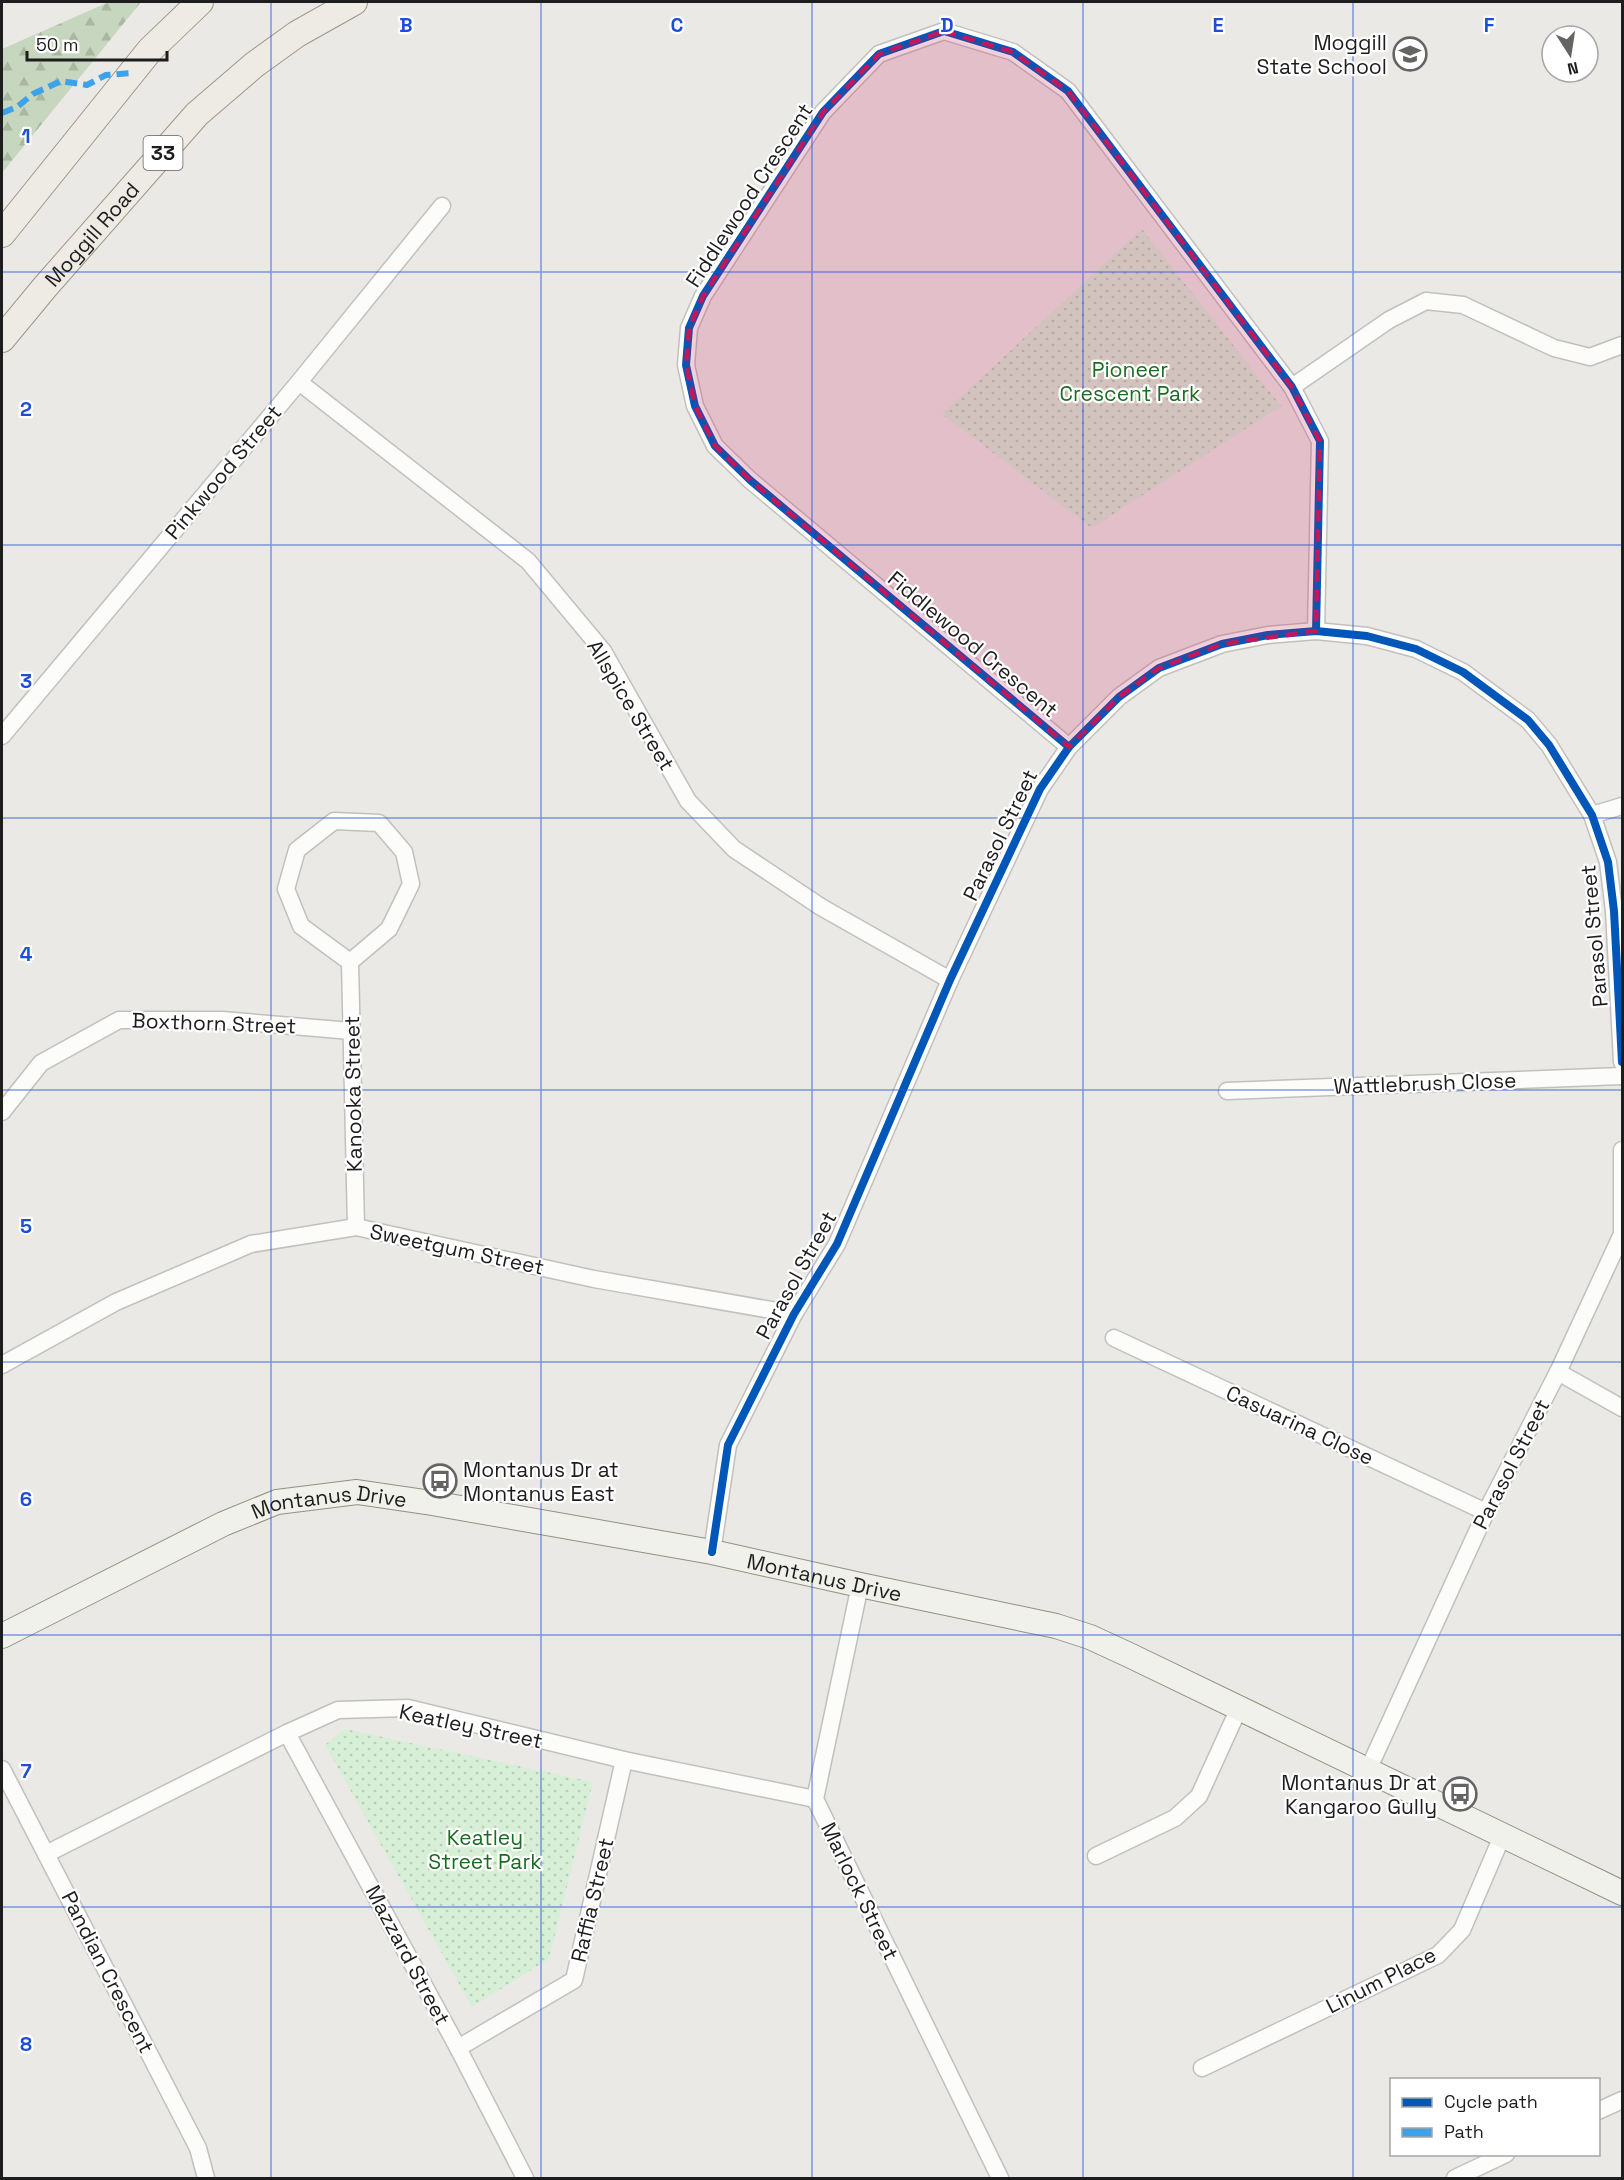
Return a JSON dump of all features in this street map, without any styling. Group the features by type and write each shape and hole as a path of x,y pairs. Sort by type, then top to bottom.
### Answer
{"main road":[{"path":"2,234 150,50 200,2"},
{"name":"Moggill Road","path":"2,339 197,114 254,65 297,33 341,5"}],"street":[{"name":"Fiddlewood Crescent","path":"1069,747 750,480 715,446 694,406 686,365 690,328 703,296 823,112 879,54 944,31 1013,52 1068,91 1292,387 1320,441 1316,631"},
{"name":"Pinkwood Street","path":"2,736 299,382 442,206"},
{"path":"1292,387 1389,320 1426,301 1463,305 1554,348 1590,357 1623,345"},
{"name":"Allspice Street","path":"299,382 528,561 603,651 688,801 734,849 821,907 950,980"},
{"name":"Parasol Street","path":"712,1552 728,1445 794,1314 837,1244 950,980 1040,789 1069,747 1119,697 1159,668 1222,644 1268,634 1316,631 1367,636 1416,649 1463,672 1528,720 1549,745 1592,815 1608,862 1614,911 1623,1062"},
{"path":"1592,815 1623,806"},
{"path":"334,821 378,823 404,852 411,884 389,929 350,962 301,926 286,889 297,850 334,821"},
{"name":"Kanooka Street","path":"350,962 356,1227"},
{"name":"Boxthorn Street","path":"2,1112 41,1063 119,1020 222,1020 351,1031"},
{"name":"Wattlebrush Close","path":"1227,1091 1623,1076"},
{"name":"Parasol Street","path":"1368,1770 1486,1512 1558,1372 1622,1234 1623,1150"},
{"name":"Sweetgum Street","path":"2,1365 116,1302 251,1244 356,1227 594,1279 794,1314"},
{"name":"Casuarina Close","path":"1114,1338 1486,1512"},
{"path":"1558,1372 1623,1408"},
{"name":"Montanus Drive","path":"2,1636 223,1524 277,1502 357,1492 432,1503 712,1552 1056,1626 1090,1637 1623,1893"},
{"name":"Marlock Street","path":"861,1585 815,1799 1000,2178"},
{"name":"Keatley Street","path":"46,1854 287,1733 338,1710 408,1708 624,1760 815,1799"},
{"path":"1096,1856 1175,1818 1199,1797 1239,1708"},
{"name":"Mazzard Street","path":"287,1733 458,2048 525,2178"},
{"name":"Raffia Street","path":"458,2048 574,1980 624,1760"},
{"name":"Pandian Crescent","path":"2,1769 198,2148 206,2178"},
{"name":"Linum Place","path":"1202,2068 1437,1955 1461,1930 1503,1834"},
{"path":"1600,2111 1623,2100"},
{"path":"1455,2178 1502,2156"}],"highlighted area":[{"path":"944,31 1013,52 1068,91 1292,387 1320,441 1316,631 1222,644 1159,668 1119,697 1069,747 750,480 715,446 695,406 686,365 689,328 703,296 823,112 879,54"}],"green space":[{"path":"109,2 141,2 2,173 2,49"},
{"name":"Pioneer Crescent Park","path":"1142,229 1281,406 1092,528 942,414"},
{"name":"Keatley Street Park","path":"345,1729 593,1782 549,1959 472,2007 325,1745"}],"marked path":[{"path":"2,113 17,107 33,94 61,81 87,85 106,75 131,73"}],"cycle path":[{"path":"1069,747 750,480 715,446 695,406 686,365 689,328 703,296 823,112 879,54 944,31 1013,52 1068,91 1292,387 1320,441 1316,631"},
{"path":"712,1552 728,1445 794,1314 837,1244 950,980 1040,789 1069,747 1119,697 1159,668 1222,644 1268,635 1316,631 1367,636 1416,649 1463,672 1528,720 1549,745 1592,815 1608,862 1614,911 1622,1062"}],"place":[{"name":"Moggill State School","path":"1410,54"},
{"name":"Montanus Dr at Montanus East","path":"440,1481"},
{"name":"Montanus Dr at Kangaroo Gully","path":"1460,1794"}]}
